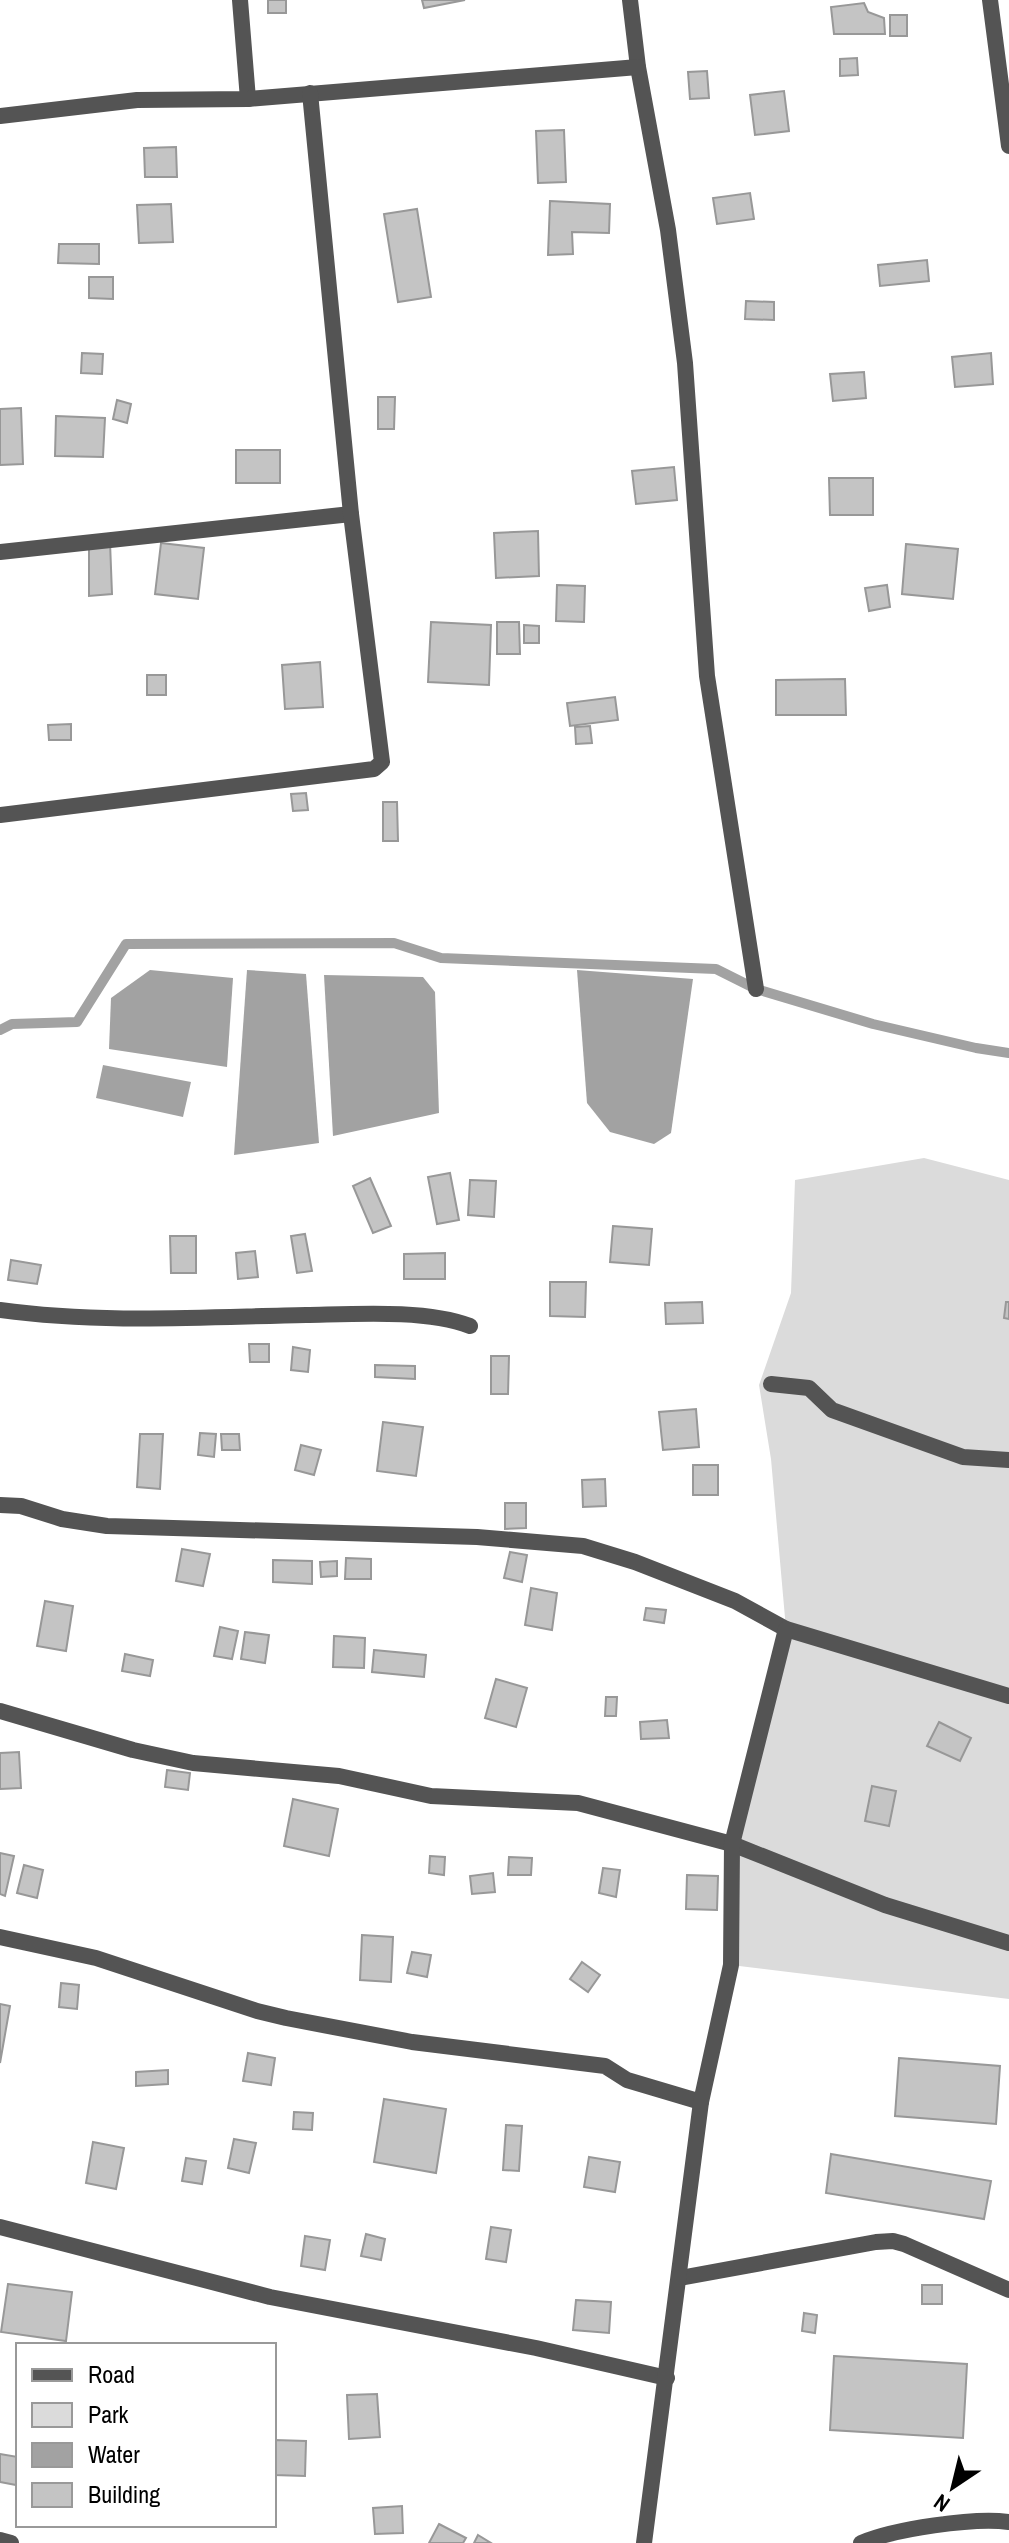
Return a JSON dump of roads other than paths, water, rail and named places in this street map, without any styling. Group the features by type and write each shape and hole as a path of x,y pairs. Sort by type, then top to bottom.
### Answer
{"street":[{"path":"240,0 248,99"},
{"path":"630,0 638,67 668,230 685,363 707,676 756,989"},
{"path":"990,0 1009,146"},
{"path":"0,116 137,100 248,99 638,67"},
{"path":"0,815 378,767 383,756 351,514 310,93"},
{"path":"0,552 351,514"},
{"path":"0,1310 95,1319 402,1315 451,1319 470,1326"},
{"path":"771,1384 809,1388 832,1410 963,1457 1009,1460"},
{"path":"0,1505 21,1506 62,1519 107,1526 477,1537 583,1546 635,1562 735,1601 786,1629 1009,1696"},
{"path":"644,2543 701,2102 731,1965 732,1844 786,1629"},
{"path":"0,1711 133,1750 193,1763 339,1776 431,1796 578,1803 732,1844 885,1905 1009,1943"},
{"path":"0,1937 96,1958 286,2018 412,2042 605,2066 627,2080 701,2102"},
{"path":"0,2227 270,2297 536,2348 667,2378"},
{"path":"680,2278 893,2241 1009,2290"},
{"path":"861,2543 892,2532 989,2519 1009,2522"},
{"path":"0,2540 11,2543"}],"water":[{"path":"150,970 233,978 227,1067 109,1049 111,998"},
{"path":"247,970 306,974 319,1143 234,1155"},
{"path":"577,970 693,979 671,1133 654,1144 610,1132 587,1103"},
{"path":"324,975 423,977 435,992 439,1113 333,1136"},
{"path":"103,1065 191,1082 183,1117 96,1098"}],"waterway":[{"path":"0,1030 12,1024 77,1022 126,944 394,943 441,958 716,969 756,989 873,1024 1009,1053"}]}
